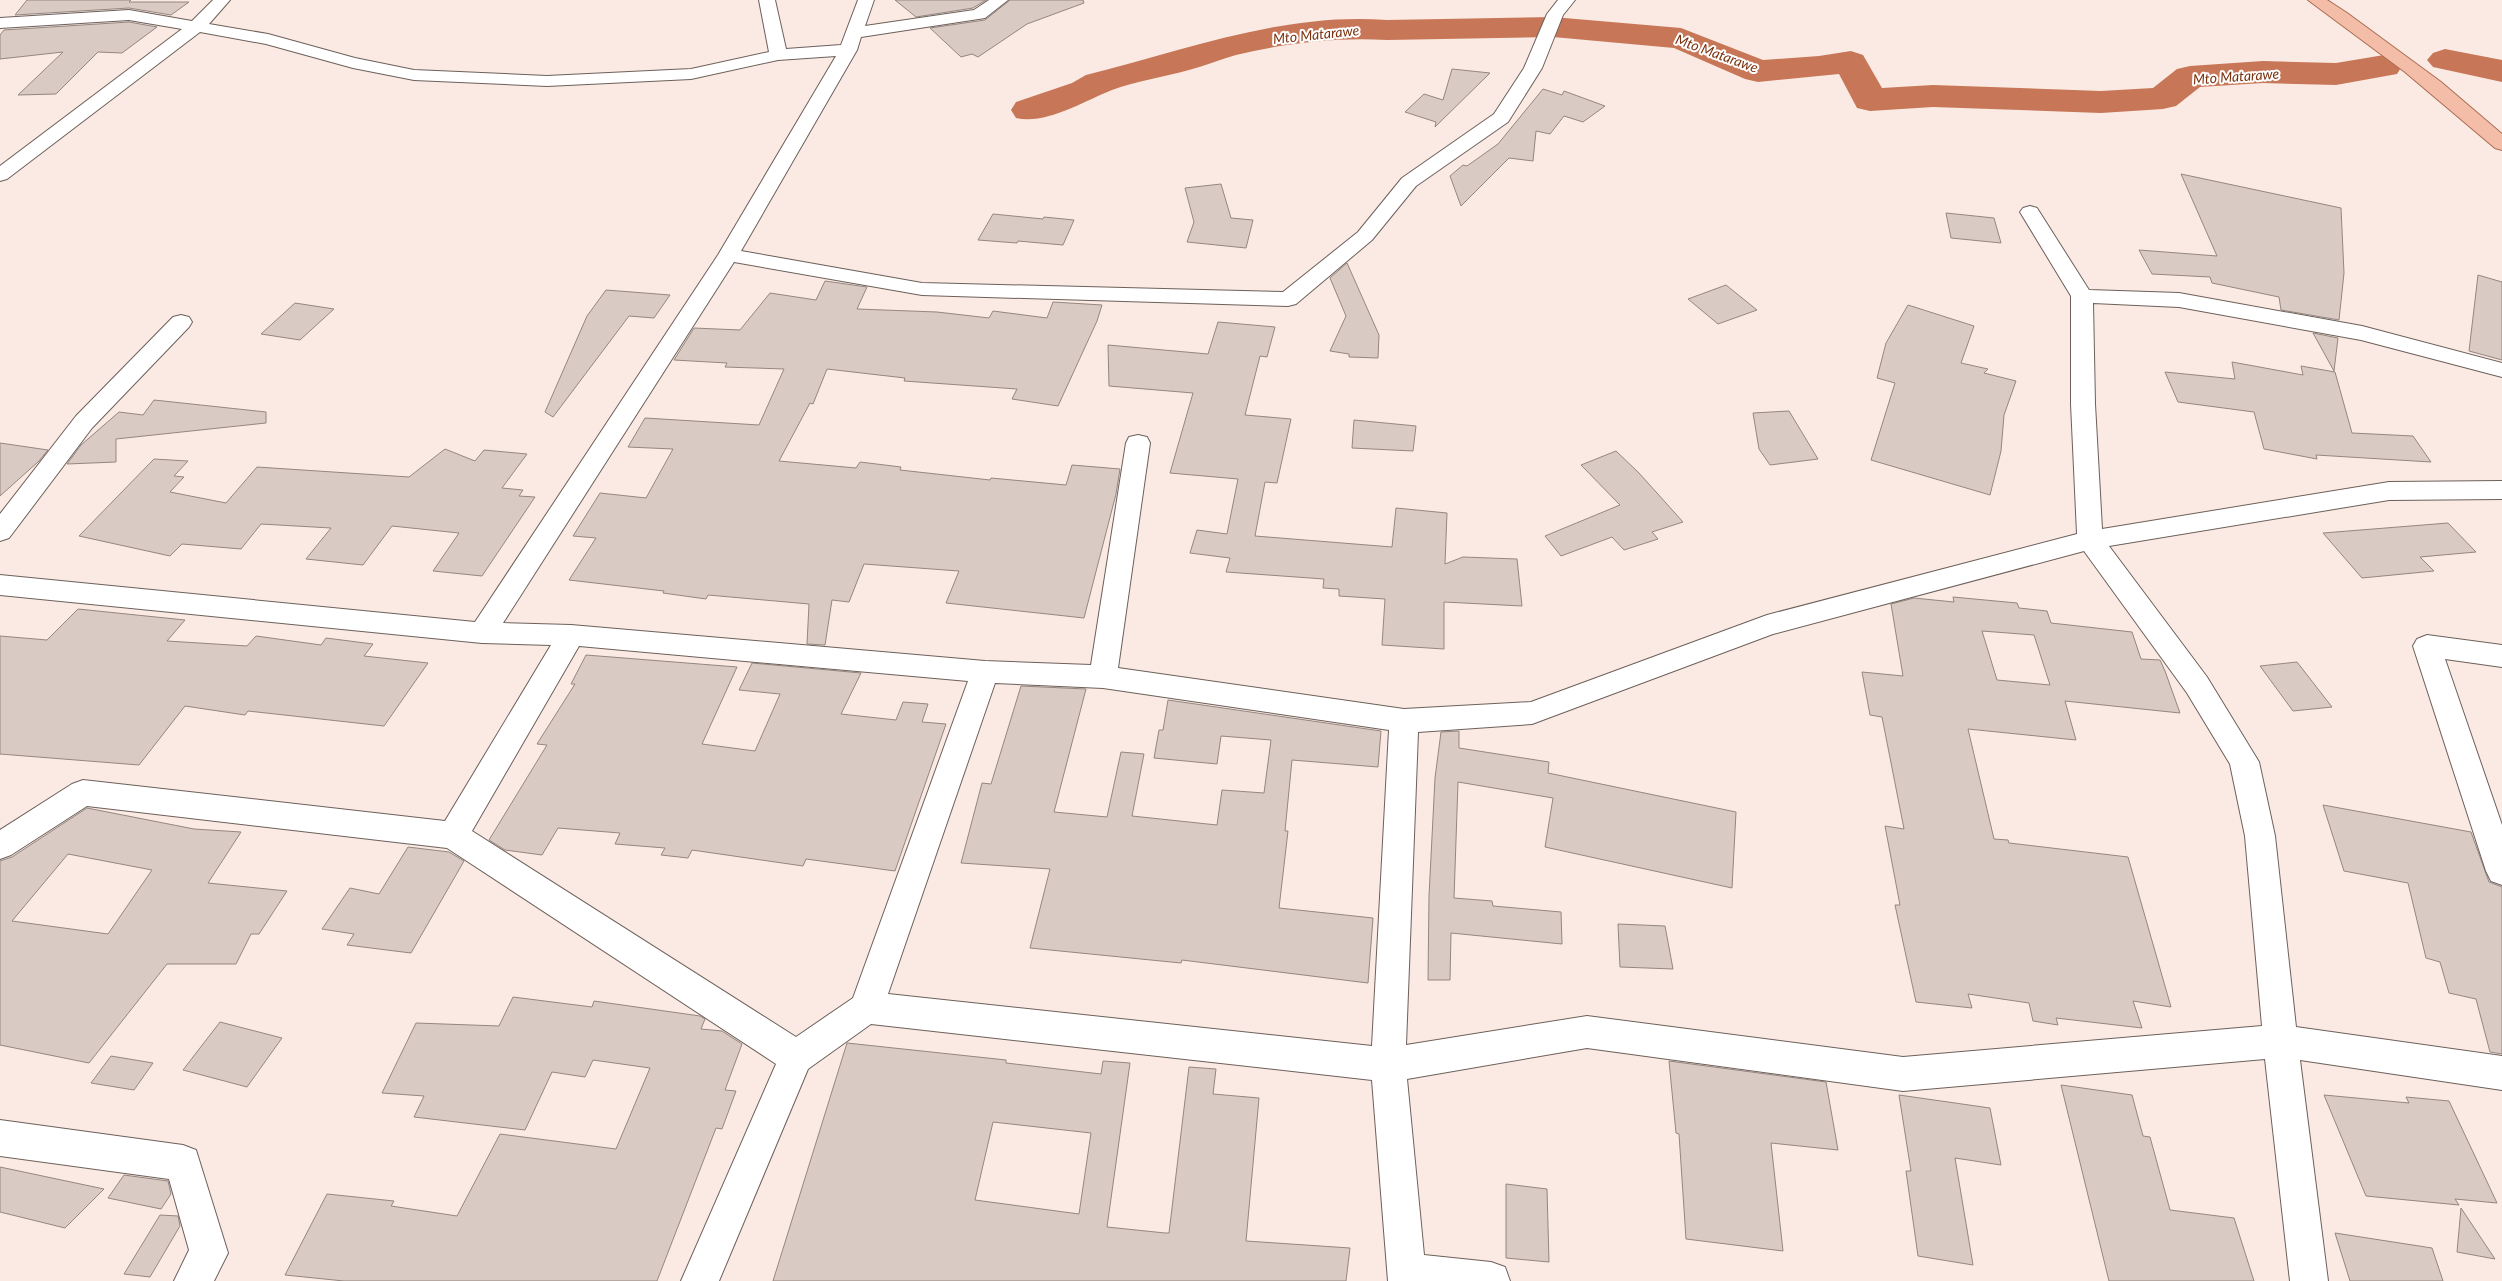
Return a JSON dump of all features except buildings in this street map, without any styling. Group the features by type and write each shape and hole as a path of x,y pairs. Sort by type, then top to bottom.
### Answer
{"main road":[{"path":"2316,0 2385,46 2456,102 2502,144"}],"street":[{"path":"0,175 197,26 222,0"},
{"path":"767,0 778,55"},
{"path":"482,633 728,255 851,42 866,0"},
{"path":"0,23 129,15 268,39 353,63 414,75 546,80 691,74 979,14 1000,0"},
{"path":"728,255 922,289 1288,299 1365,236 1408,182 1501,118 1533,68 1555,14 1567,0"},
{"path":"2030,212 2082,296 2083,404 2090,540 2197,684 2244,762 2260,836 2280,1041 2309,1281"},
{"path":"2082,296 2179,300 2362,333 2502,370"},
{"path":"0,532 84,422 181,322"},
{"path":"1103,677 1138,443"},
{"path":"0,585 482,633 571,635 985,672 1103,677 1404,721 1532,713 1767,625 2090,540 2262,510 2389,491 2502,490"},
{"path":"453,835 571,635"},
{"path":"2502,656 2427,646 2502,871"},
{"path":"700,1281 796,1057 866,1008 985,672"},
{"path":"1404,721 1388,1065 1407,1276 1491,1281"},
{"path":"0,846 83,793 453,835 796,1057"},
{"path":"866,1008 1388,1065 1587,1032 1903,1074 2280,1041 2502,1073"},
{"path":"0,1138 184,1163 209,1253 193,1281"}],"waterway":[{"name":"Mto Matarawe","path":"1029,110 1085,91 1099,83 1187,60 1229,46 1299,33 1360,28 1387,30 1553,27 1681,38 1758,71 1819,67 1851,62 1870,100 1933,96 2101,102 2163,98 2190,77 2263,72 2336,74 2384,66"},
{"name":"Mto Matarawe","path":"2445,60 2502,71"}]}
